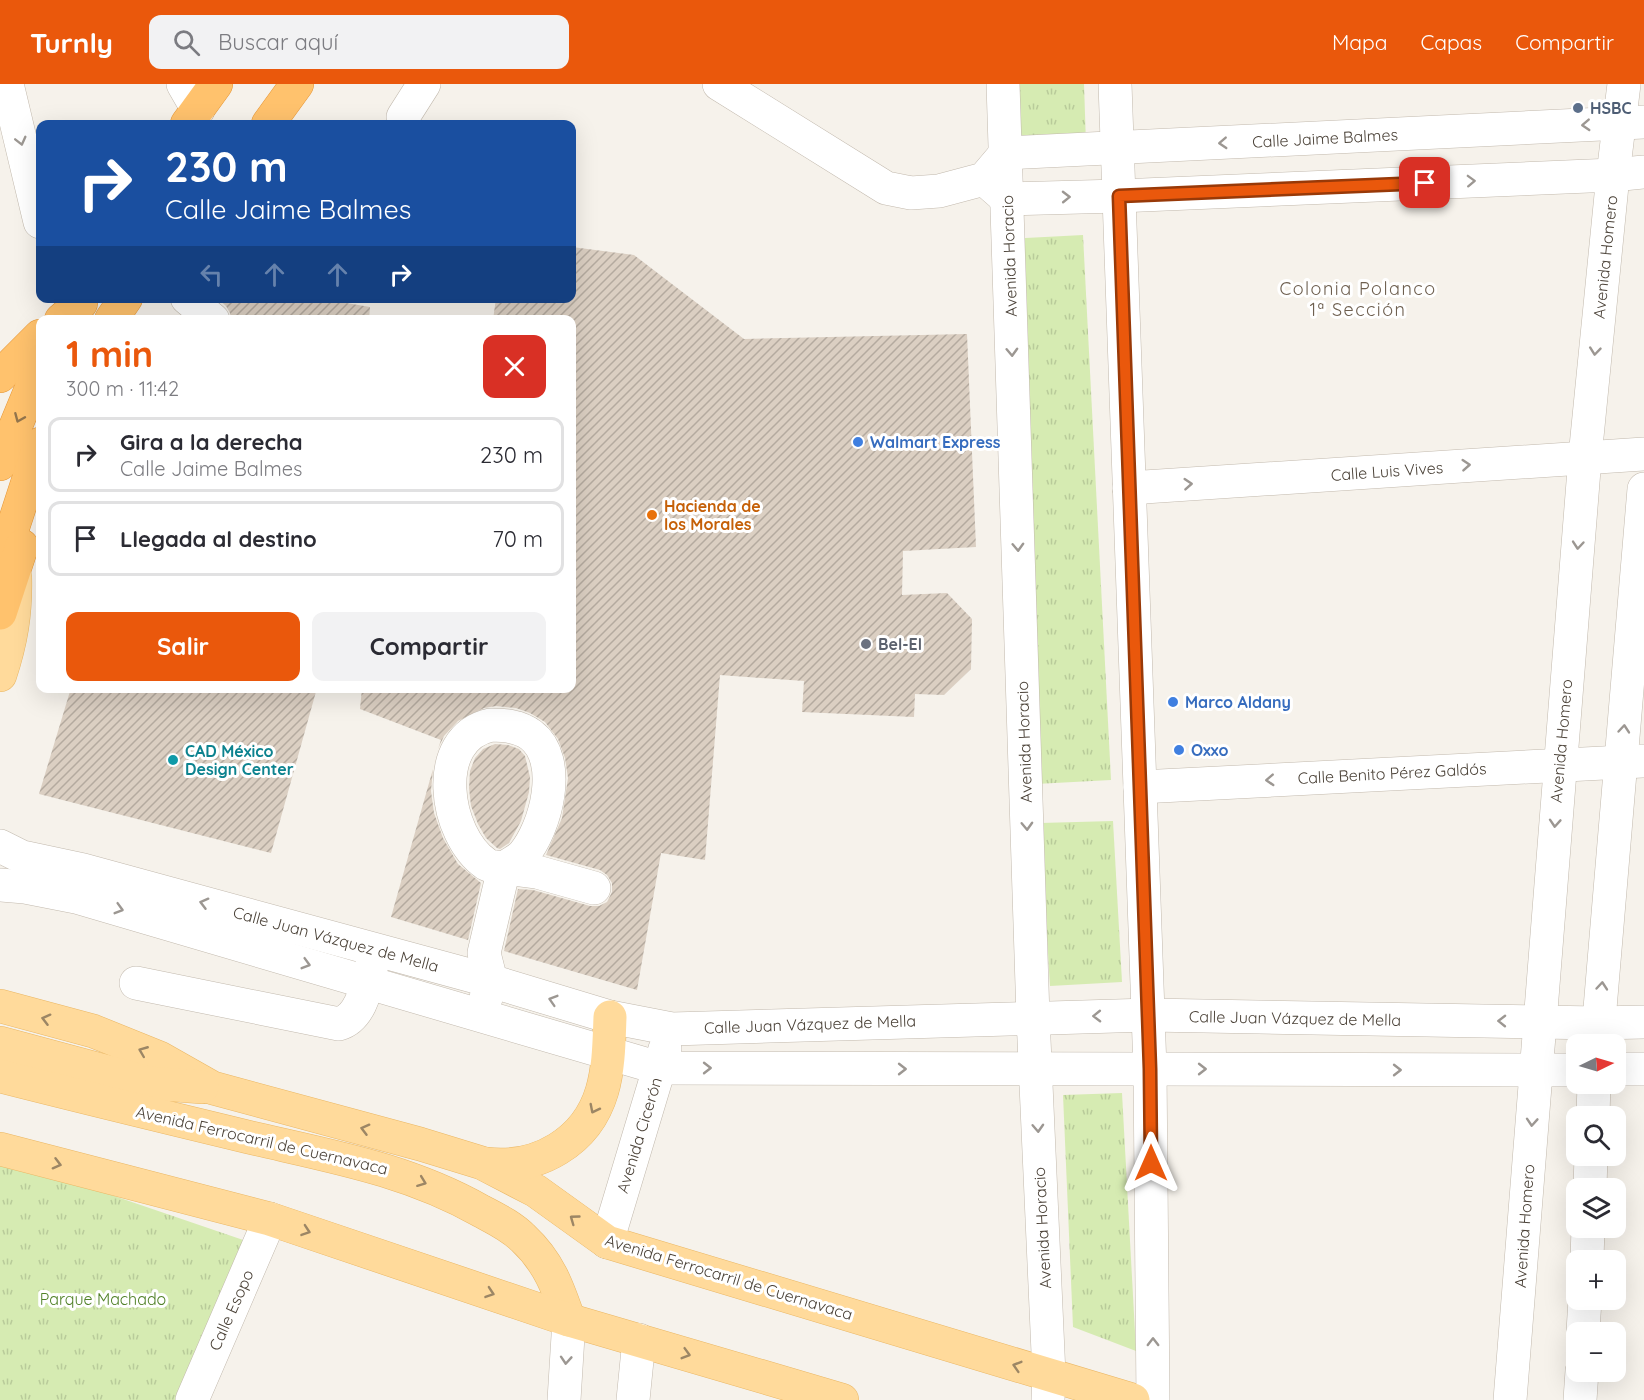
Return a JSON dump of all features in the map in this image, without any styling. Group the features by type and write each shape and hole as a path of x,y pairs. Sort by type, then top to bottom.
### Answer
{"highway":[{"path":"198,105 234,84"},
{"path":"252,120 278,84"},
{"path":"270,120 297,84"},
{"path":"0,370 36,338"},
{"path":"0,376 36,338"},
{"path":"0,464 36,381"},
{"path":"0,613 8,567 36,459"},
{"path":"8,567 36,504"}],"main road":[{"path":"0,361 36,337"},
{"path":"0,675 11,642 15,608 8,567"},
{"name":"Avenida Ferrocarril de Cuernavaca","path":"0,1006 93,1032 160,1058 213,1088 482,1163 536,1191 607,1242 1048,1388 1133,1400"},
{"path":"482,1163 501,1166 538,1159 571,1140 584,1126 595,1109 602,1091 609,1053 609,1017"},
{"path":"0,1043 82,1081 213,1088"},
{"name":"Avenida Ferrocarril de Cuernavaca","path":"0,1076 82,1081 426,1183 456,1196 522,1236 549,1269 569,1320"},
{"path":"0,1149 270,1219 569,1320 842,1400"}],"street":[{"path":"7,84 36,205"},
{"path":"403,117 424,84"},
{"path":"719,84 886,188 911,194 996,189 1119,196 1628,173"},
{"name":"Avenida Horacio","path":"1003,84 1006,153 996,189 1048,1388"},
{"path":"1115,84 1149,1015 1153,1400"},
{"name":"Avenida Homero","path":"1510,1400 1585,457 1628,173 1631,123 1624,84"},
{"name":"Calle Jaime Balmes","path":"1006,153 1631,123"},
{"path":"193,303 207,315"},
{"name":"Calle Luis Vives","path":"1129,488 1644,454"},
{"path":"1598,1034 1633,761 1644,489"},
{"name":"Calle Benito Pérez Galdós","path":"1140,787 1633,761"},
{"name":"Calle Juan Vázquez de Mella","path":"0,846 79,883 367,982 659,1068 1566,1070"},
{"path":"481,1015 490,981 484,953 504,868 537,872 594,888"},
{"name":"Calle Juan Vázquez de Mella","path":"0,885 25,887 79,883 376,950 609,1017 672,1029 1149,1015 1539,1022 1598,1034 1644,1022"},
{"path":"136,983 339,1024 347,1022 356,1013 376,950"},
{"name":"Avenida Cicerón","path":"607,1242 672,1029"},
{"path":"1626,1070 1644,1069"},
{"name":"Calle Esopo","path":"192,1400 270,1219"},
{"path":"564,1400 569,1320"},
{"path":"633,1400 639,1340"},
{"path":"1580,1400 1581,1382"}],"green space":[{"path":"1011,84 1084,84 1086,144 1014,147"},
{"path":"1083,235 1111,780 1036,784 1008,239"},
{"path":"1113,821 1122,982 1050,986 1040,823"},
{"path":"1122,1093 1136,1351 1073,1327 1063,1095"},
{"name":"Parque Machado","path":"0,1157 252,1243 186,1400 0,1400"}],"building":[{"path":"576,248 634,255 744,339 967,334 976,547 903,551 902,595 947,593 972,619 971,669 944,695 915,694 914,717 802,712 804,681 720,675 705,860 661,853 637,990 504,951 518,889 533,890 590,906 599,906 607,902 612,892 612,883 600,870 546,855 562,818 568,778 565,758 558,739 545,722 516,708 496,706 484,708 458,721 444,736 438,749 441,740 360,709 362,693 576,693 576,315 494,315 495,303 576,303"},
{"path":"223,303 346,303 370,307 369,315 230,315"},
{"name":"CAD México Design Center","path":"69,693 316,693 271,853 39,794"},
{"path":"495,744 519,749 525,756 530,777 529,792 521,821 509,843 500,849 486,838 478,824 471,806 469,788 470,771 475,758 483,749"},
{"path":"433,769 431,791 434,813 443,838 458,864 481,883 468,940 391,917"}],"place":[{"name":"HSBC","path":"1578,108"},
{"name":"Walmart Express","path":"858,442"},
{"name":"Hacienda de los Morales","path":"652,515"},
{"name":"Bel-El","path":"866,644"},
{"name":"Marco Aldany","path":"1173,702"},
{"name":"Oxxo","path":"1179,750"},
{"name":"CAD México Design Center","path":"173,760"}],"district":[{"name":"Colonia Polanco 1ª Sección","path":"1358,298"}],"route":[{"path":"1151,1163 1150,1069 1119,196 1425,183"}]}
